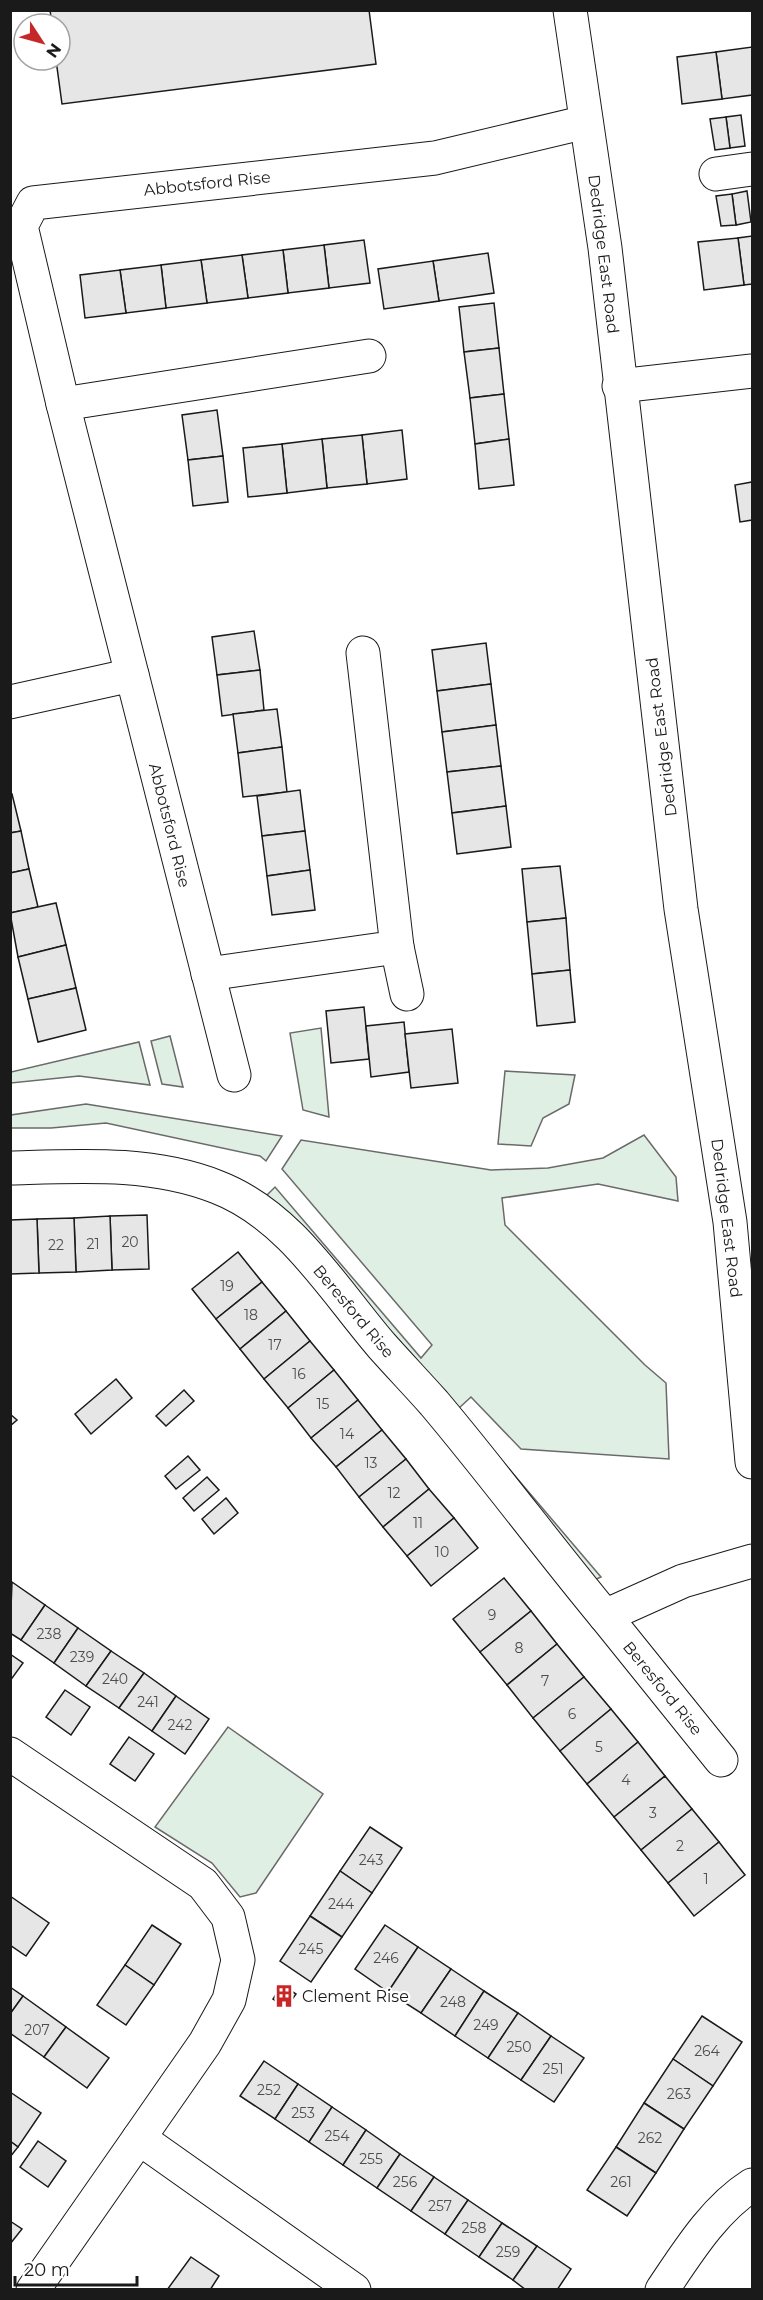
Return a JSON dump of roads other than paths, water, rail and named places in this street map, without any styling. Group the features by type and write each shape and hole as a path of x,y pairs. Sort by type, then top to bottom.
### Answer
{"street":[{"name":"Dedridge East Road","path":"570,10 605,249 681,909 730,1222 753,1462"},
{"name":"Abbotsford Rise","path":"234,1075 63,404 21,226 33,203 435,158 586,122"},
{"path":"716,174 753,169"},
{"path":"63,404 369,356"},
{"path":"619,386 753,371"},
{"path":"363,653 397,947 407,994"},
{"path":"10,702 132,675"},
{"path":"208,974 397,947"},
{"name":"Beresford Rise","path":"10,1168 111,1165 183,1177 218,1187 260,1209 309,1257 381,1345 434,1404 721,1760"},
{"path":"605,1616 683,1581 753,1561"},
{"path":"10,1754 202,1884 228,1917 238,1960 230,2000 205,2043 33,2289"},
{"path":"139,2138 354,2289"},
{"path":"662,2289 704,2231 740,2193 753,2186"}],"place":[{"name":"Clement Rise","path":"284,1996"}]}
